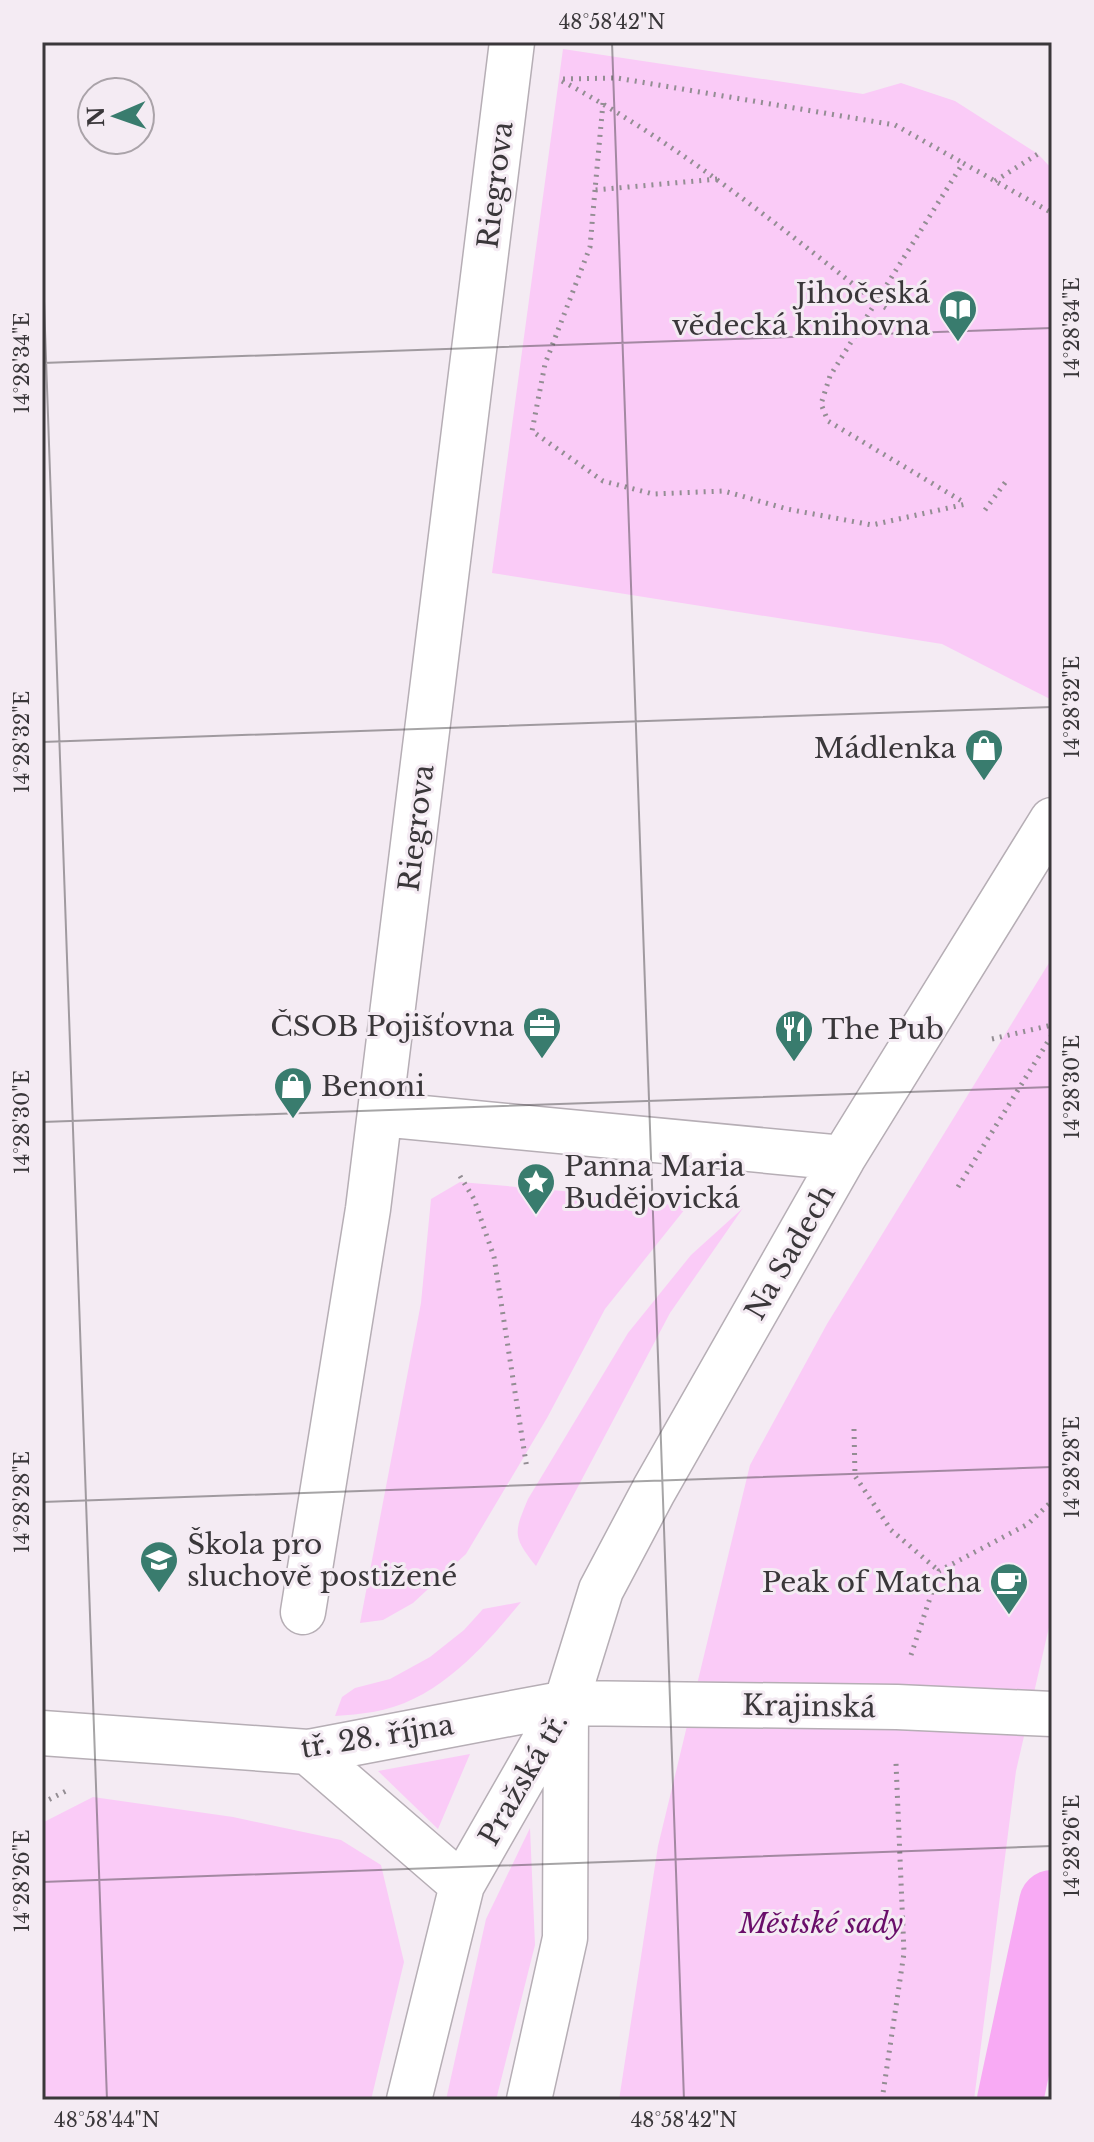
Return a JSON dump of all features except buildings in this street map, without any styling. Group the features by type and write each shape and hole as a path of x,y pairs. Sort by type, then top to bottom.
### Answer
{"street":[{"name":"Riegrova","path":"303,1612 381,1114 512,42"},
{"name":"Na Sadech","path":"566,1703 601,1590 662,1476 843,1158 1052,820"},
{"path":"381,1114 843,1158"},
{"name":"Krajinská","path":"566,1703 897,1707 1037,1713"},
{"name":"tř. 28. října","path":"42,1733 308,1752 566,1703"},
{"name":"Pražská tř.","path":"409,2100 462,1885 566,1703"},
{"name":"Pražská tř.","path":"529,2100 565,1938 566,1703"},
{"path":"308,1752 462,1885"}],"path":[{"path":"886,308 720,179 603,103 558,79 617,78 895,125 1052,213"},
{"path":"603,103 590,247 545,364 532,431 603,481 653,494 724,491 787,509 872,525 966,504 828,421 821,404 830,376 963,163"},
{"path":"995,181 1038,154"},
{"path":"595,190 720,179"},
{"path":"985,510 1007,480"},
{"path":"992,1039 1052,1025"},
{"path":"958,1187 1052,1035"},
{"path":"430,1120 474,1199 494,1257 527,1469"},
{"path":"854,1429 855,1476 891,1530 939,1571"},
{"path":"910,1656 939,1571 1028,1524 1052,1501"},
{"path":"882,2100 904,1953 895,1756"}],"green space":[{"path":"563,49 863,94 901,83 955,101 1038,154 1052,169 1052,700 942,644 492,573"},
{"name":"Městské sady","path":"1052,958 1052,1614 1016,1771 974,2100 619,2100 658,1846 750,1465 827,1324"},
{"path":"460,1182 563,1191 682,1206 685,1209 605,1309 547,1418 466,1554 413,1603 383,1620 360,1623 421,1303 431,1199"},
{"path":"743,1208 670,1313 536,1566 519,1541 518,1534 528,1499 628,1333 691,1255"},
{"path":"521,1602 474,1655 438,1685 396,1706 335,1716 342,1697 355,1688 390,1679 430,1657 464,1630 483,1609"},
{"path":"470,1754 438,1829 378,1771"},
{"path":"93,1797 233,1817 341,1840 381,1865 404,1962 371,2100 42,2100 42,1823"},
{"path":"530,1828 535,1945 496,2100 446,2100 486,1919"}],"waterway":[{"path":"1010,2100 1052,1903"}],"place":[{"name":"Jihočeská vědecká knihovna","path":"958,343"},
{"name":"Mádlenka","path":"984,782"},
{"name":"ČSOB Pojišťovna","path":"542,1060"},
{"name":"The Pub","path":"794,1063"},
{"name":"Benoni","path":"293,1120"},
{"name":"Panna Maria Budějovická","path":"536,1216"},
{"name":"Škola pro sluchově postižené","path":"159,1594"},
{"name":"Peak of Matcha","path":"1009,1616"}]}
